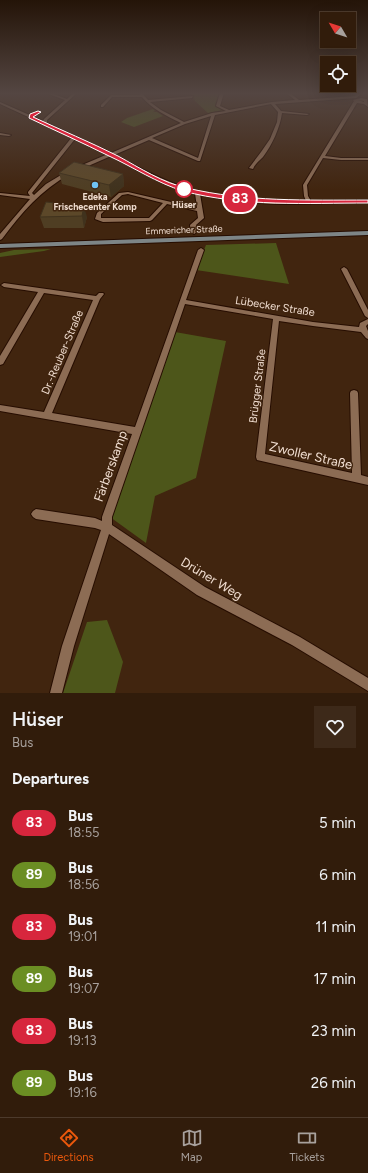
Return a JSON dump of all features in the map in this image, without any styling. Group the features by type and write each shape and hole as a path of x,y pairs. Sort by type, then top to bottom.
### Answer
{"main road":[{"name":"Emmericher Straße","path":"0,246 368,233"}],"street":[{"path":"49,125 168,183 197,193 271,201 368,201"},
{"path":"0,238 19,213 33,198 54,181 110,154 178,125"},
{"path":"148,138 199,160 210,125"},
{"path":"251,168 264,151 277,125"},
{"path":"310,202 306,196 305,185 342,125"},
{"path":"0,134 9,135"},
{"path":"33,198 30,193 74,137"},
{"path":"323,157 368,159"},
{"path":"45,173 54,181"},
{"path":"166,202 150,219 98,219 99,214 126,192 200,210"},
{"path":"194,232 193,225 201,218 197,193"},
{"path":"0,194 33,198"},
{"name":"Färberskamp","path":"56,693 68,646 107,527 107,517 184,302 201,250"},
{"path":"344,269 368,316"},
{"name":"Dr.-Reuber-Straße","path":"4,285 41,292 99,296 46,415"},
{"path":"0,362 41,292"},
{"name":"Lübecker Straße","path":"184,302 313,324 363,330"},
{"name":"Brügger Straße","path":"260,457 276,318"},
{"path":"368,321 362,325 363,330 368,336"},
{"name":"Zwoller Straße","path":"354,393 357,478"},
{"path":"0,408 137,431"},
{"name":"Zwoller Straße","path":"260,457 368,481"},
{"name":"Drüner Weg","path":"36,514 95,523 107,527 201,591 296,641 368,685"}],"green space":[{"path":"276,243 289,284 196,270 206,245"},
{"path":"51,249 0,257 0,253 14,250"},
{"path":"175,332 226,341 196,478 155,496 146,543 110,517"},
{"path":"107,620 123,662 115,693 63,693 87,622"}],"building":[{"path":"74,162 123,174 109,185 59,173"},
{"path":"46,202 84,206 82,216 40,217"}],"bus line":[{"name":"83","path":"48,125 168,183 197,193 241,199 271,201 368,201"}],"place":[{"name":"Edeka Frischecenter Komp","path":"95,185"},
{"name":"Hüser","path":"184,189"}]}
